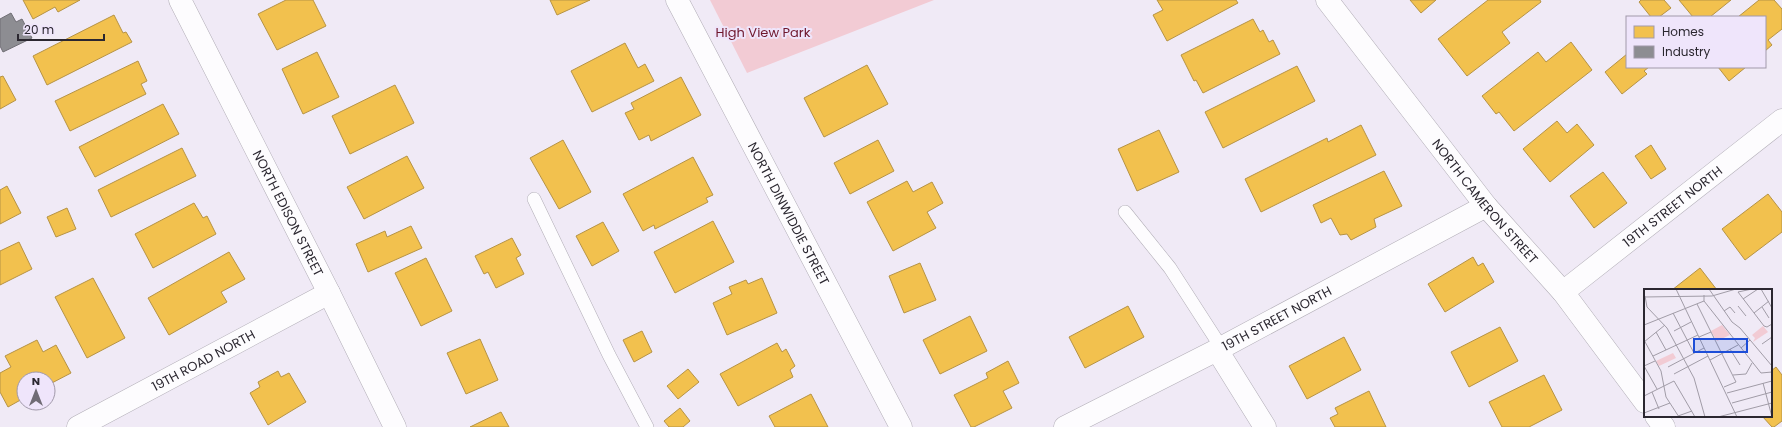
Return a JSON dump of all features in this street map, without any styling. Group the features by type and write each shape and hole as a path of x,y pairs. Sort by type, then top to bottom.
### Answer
{"street":[{"name":"NORTH EDISON STREET","path":"180,0 329,293 394,427"},
{"name":"NORTH DINWIDDIE STREET","path":"677,0 901,427"},
{"name":"NORTH CAMERON STREET","path":"1327,0 1486,206 1562,292 1644,401"},
{"name":"19TH STREET NORTH","path":"1562,292 1782,120"},
{"name":"19TH STREET NORTH","path":"1065,427 1219,348 1486,206"},
{"name":"19TH ROAD NORTH","path":"78,427 329,293"},
{"path":"1219,348 1265,427"},
{"path":"1657,417 1664,427"}],"lane":[{"path":"534,199 609,355 647,427"},
{"path":"1125,212 1170,268 1219,348"}],"green space":[{"name":"High View Park","path":"710,0 934,0 747,73"}],"building: Homes":[{"path":"23,0 80,0 58,12 55,7 33,19"},
{"path":"286,0 313,0 326,26 277,50 258,14"},
{"path":"550,0 590,0 557,15"},
{"path":"1157,0 1236,0 1238,3 1167,41 1153,15 1163,10"},
{"path":"1410,0 1436,0 1421,13"},
{"path":"1488,0 1540,0 1541,2 1502,32 1510,43 1467,76 1438,39"},
{"path":"1641,0 1664,0 1671,8 1660,16 1650,16 1639,2"},
{"path":"1679,0 1731,0 1711,16 1692,16"},
{"path":"1759,0 1774,0 1782,9 1782,29 1768,40 1772,45 1766,50 1766,16 1739,16"},
{"path":"114,15 123,33 126,32 132,42 47,85 33,56"},
{"path":"1253,19 1260,32 1263,30 1269,42 1273,40 1280,54 1203,93 1196,80 1194,81 1181,55"},
{"path":"1571,42 1592,70 1514,131 1499,112 1496,114 1482,96 1538,52 1546,62"},
{"path":"625,43 638,68 645,64 654,81 592,112 571,71"},
{"path":"317,52 339,97 303,114 282,69"},
{"path":"1626,55 1626,68 1648,68 1644,71 1647,74 1622,94 1605,72"},
{"path":"138,61 147,81 141,84 146,94 70,131 55,101"},
{"path":"867,65 888,104 824,137 804,98"},
{"path":"1297,66 1315,101 1223,148 1205,112"},
{"path":"1719,68 1745,68 1729,81"},
{"path":"3,76 16,100 0,109 0,77"},
{"path":"681,77 701,115 651,141 649,135 639,140 625,113 634,109 631,103"},
{"path":"395,85 414,123 350,154 332,116"},
{"path":"163,104 179,134 95,177 79,147"},
{"path":"1557,121 1567,133 1577,124 1594,145 1550,182 1523,149"},
{"path":"1361,125 1376,155 1261,212 1245,179 1327,138 1328,142"},
{"path":"1159,130 1179,172 1137,191 1118,149"},
{"path":"563,140 591,192 559,209 530,158"},
{"path":"878,140 894,171 850,194 834,163"},
{"path":"1651,145 1666,169 1651,179 1635,156"},
{"path":"182,148 196,176 111,217 98,190"},
{"path":"407,156 424,188 364,219 347,187"},
{"path":"693,157 713,195 706,198 708,202 655,229 654,225 643,231 623,194"},
{"path":"1384,171 1402,206 1374,219 1376,227 1351,240 1347,234 1340,235 1331,218 1321,223 1313,205"},
{"path":"1603,172 1627,203 1594,228 1570,196"},
{"path":"907,181 913,192 932,182 943,203 927,212 936,228 893,251 867,202"},
{"path":"7,186 21,213 0,224 0,190"},
{"path":"1768,194 1782,212 1782,232 1745,260 1722,229"},
{"path":"194,203 203,218 207,216 216,234 153,268 135,234"},
{"path":"67,208 76,229 56,237 47,217"},
{"path":"713,221 734,262 675,293 654,252"},
{"path":"603,222 619,251 592,266 576,236"},
{"path":"411,226 422,248 368,272 356,244 385,231 387,237"},
{"path":"512,238 521,255 516,258 524,274 496,288 488,272 484,274 475,256"},
{"path":"19,242 32,269 0,285 0,251"},
{"path":"229,252 245,279 221,292 227,302 169,335 148,298"},
{"path":"1473,257 1478,266 1483,263 1494,282 1445,312 1428,284"},
{"path":"426,258 452,311 421,326 395,273"},
{"path":"920,263 936,300 904,313 889,276"},
{"path":"1700,268 1716,289 1673,289"},
{"path":"93,278 125,338 87,358 55,297"},
{"path":"762,278 777,313 727,335 713,303 732,294 729,287 746,280 748,284"},
{"path":"1128,306 1144,337 1085,368 1069,337"},
{"path":"970,316 987,351 940,374 923,340"},
{"path":"1500,327 1518,361 1469,387 1451,352"},
{"path":"642,331 652,352 634,362 623,340"},
{"path":"1344,337 1361,370 1307,399 1289,366"},
{"path":"480,339 498,380 466,394 447,353"},
{"path":"37,340 43,352 56,345 71,373 56,381 56,371 16,371 16,402 8,407 0,392 0,373 11,367 5,356"},
{"path":"777,343 782,352 786,349 795,366 790,370 793,377 738,406 720,374"},
{"path":"1008,361 1019,383 1003,391 1012,408 974,427 971,427 954,395 988,378 986,373"},
{"path":"1776,367 1782,375 1782,421 1774,427 1772,427 1763,417 1772,417 1772,370"},
{"path":"688,369 699,382 678,399 667,386"},
{"path":"278,371 281,377 289,373 306,402 268,425 250,393 260,387 258,382"},
{"path":"1544,375 1562,410 1529,427 1502,427 1489,402"},
{"path":"1369,391 1386,427 1335,427 1330,418 1338,414 1335,408"},
{"path":"811,394 828,427 775,427 769,416"},
{"path":"680,408 690,421 683,427 669,427 664,421"},
{"path":"501,412 509,427 470,427"}],"building: Industry":[{"path":"11,13 16,22 22,19 32,38 3,52 0,46 0,19"}]}
